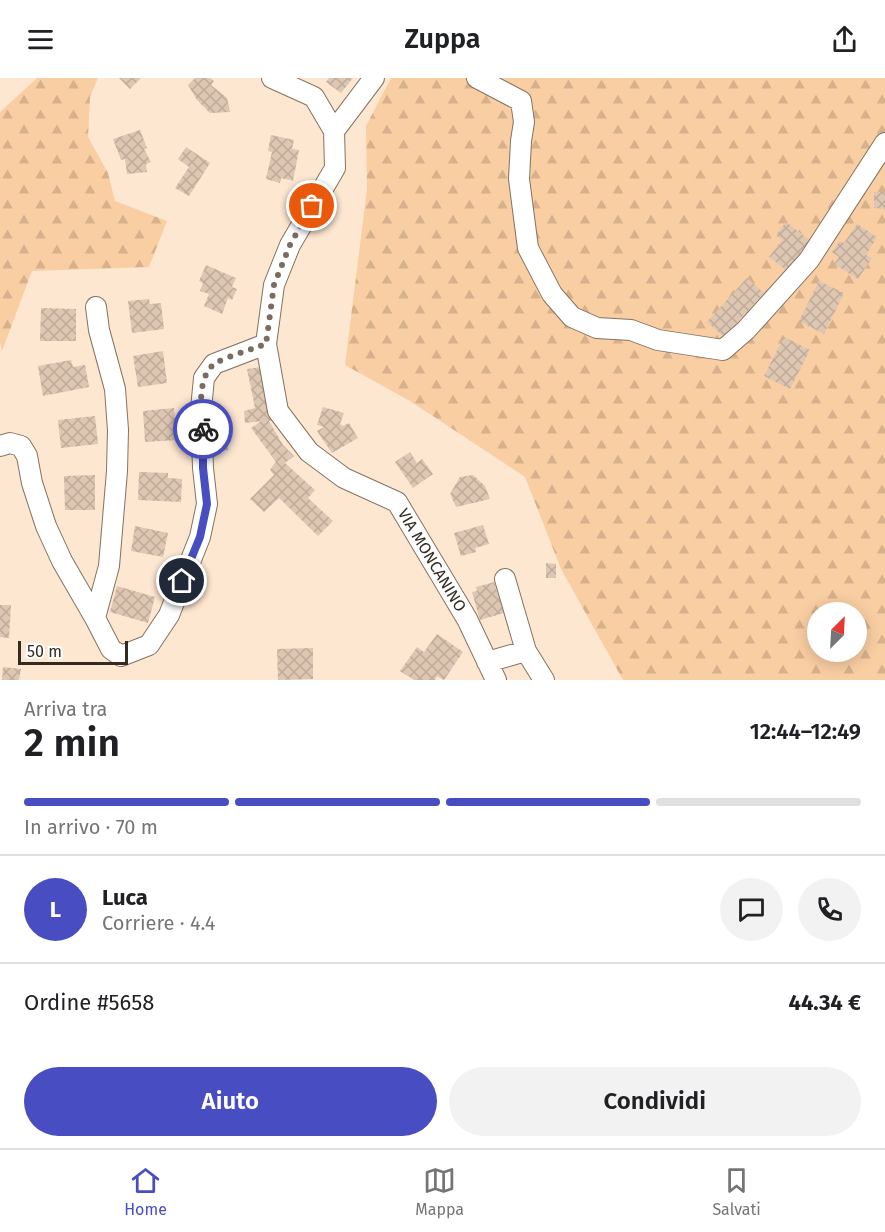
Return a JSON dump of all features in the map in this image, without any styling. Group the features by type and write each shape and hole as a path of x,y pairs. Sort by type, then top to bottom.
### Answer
{"street":[{"name":"VIA MONCANINO","path":"273,78 314,97 334,130 335,168 290,245 274,285 266,344 278,411 309,452 344,478 398,502 467,619 495,680"},
{"path":"334,130 374,78"},
{"path":"477,78 521,101 525,122 520,141 519,179 528,248 552,294 572,317 597,328 631,330 658,340 723,350 731,345 809,260 885,143"},
{"path":"95,618 109,566 118,430 115,389 99,330 96,307"},
{"path":"0,446 10,443 21,446 27,456 32,483 46,526 62,561 111,649 121,656 149,645 169,615 200,537 207,504 201,409 204,378 214,364 266,344"},
{"path":"506,579 526,651 544,680"},
{"path":"487,662 526,651"}],"green space":[{"path":"37,78 98,78 90,97 88,137 108,173 115,201 167,221 149,267 32,271 2,351 0,342 0,112"},
{"path":"391,78 885,78 885,680 623,680 561,569 525,477 410,401 345,365 367,189 366,126"}],"building":[{"path":"119,78 141,78 130,89"},
{"path":"195,78 210,78 214,81 211,85 227,98 230,112 210,113 197,100 188,85"},
{"path":"329,78 353,78 341,93 326,82"},
{"path":"140,130 147,148 144,149 151,162 146,164 147,172 127,174 125,159 121,160 113,139"},
{"path":"271,135 294,140 292,149 299,150 293,181 281,178 280,183 266,179 272,152 268,151"},
{"path":"186,147 210,163 189,196 175,188 189,167 178,159"},
{"path":"874,192 885,192 885,209 874,208"},
{"path":"786,222 812,242 789,272 769,257 782,240 776,235"},
{"path":"857,224 877,237 866,255 872,258 858,279 834,264 839,257 832,252 840,241 844,243"},
{"path":"206,265 236,278 232,287 237,289 232,300 228,298 222,314 204,306 209,294 200,291 203,283 199,281"},
{"path":"747,278 764,293 724,337 707,322"},
{"path":"819,281 844,293 824,334 799,321"},
{"path":"149,299 150,304 161,303 164,329 132,333 128,301"},
{"path":"41,308 76,309 76,341 40,341"},
{"path":"784,337 810,350 790,389 764,376"},
{"path":"163,351 167,383 138,387 133,356"},
{"path":"71,360 73,367 85,365 89,387 43,396 38,366"},
{"path":"261,367 276,419 269,421 283,445 294,456 285,463 315,490 308,498 333,521 318,536 279,498 264,512 250,499 274,475 270,470 276,462 251,428 261,421 245,423 244,411 255,408 247,369"},
{"path":"323,407 344,413 340,424 343,426 349,423 358,438 332,453 317,431 324,427 317,425"},
{"path":"174,408 177,440 145,442 143,411"},
{"path":"95,416 98,444 61,448 58,420"},
{"path":"224,422 228,450 210,453 206,425"},
{"path":"410,452 417,463 422,459 433,474 413,488 395,462"},
{"path":"139,472 168,473 168,478 182,479 181,502 138,500"},
{"path":"95,475 95,510 65,510 64,476"},
{"path":"473,475 485,486 490,499 456,507 450,494 460,477"},
{"path":"483,525 489,544 475,548 476,552 461,556 454,533"},
{"path":"135,526 168,533 163,557 131,551"},
{"path":"546,563 556,564 556,578 546,578"},
{"path":"494,582 504,613 480,620 472,592 477,591 476,587"},
{"path":"117,586 155,597 148,623 110,612"},
{"path":"0,605 11,605 9,638 0,637"},
{"path":"437,634 463,652 444,680 437,676 435,680 414,680 400,671 417,647 424,652"},
{"path":"313,648 313,679 278,680 277,649"},
{"path":"3,667 21,669 19,680 2,680"}],"way so far":[{"path":"203,429 201,409 204,378 214,364 266,344 274,285 290,245 312,206"}],"route":[{"path":"182,581 200,537 207,504 203,468 203,429"}]}
